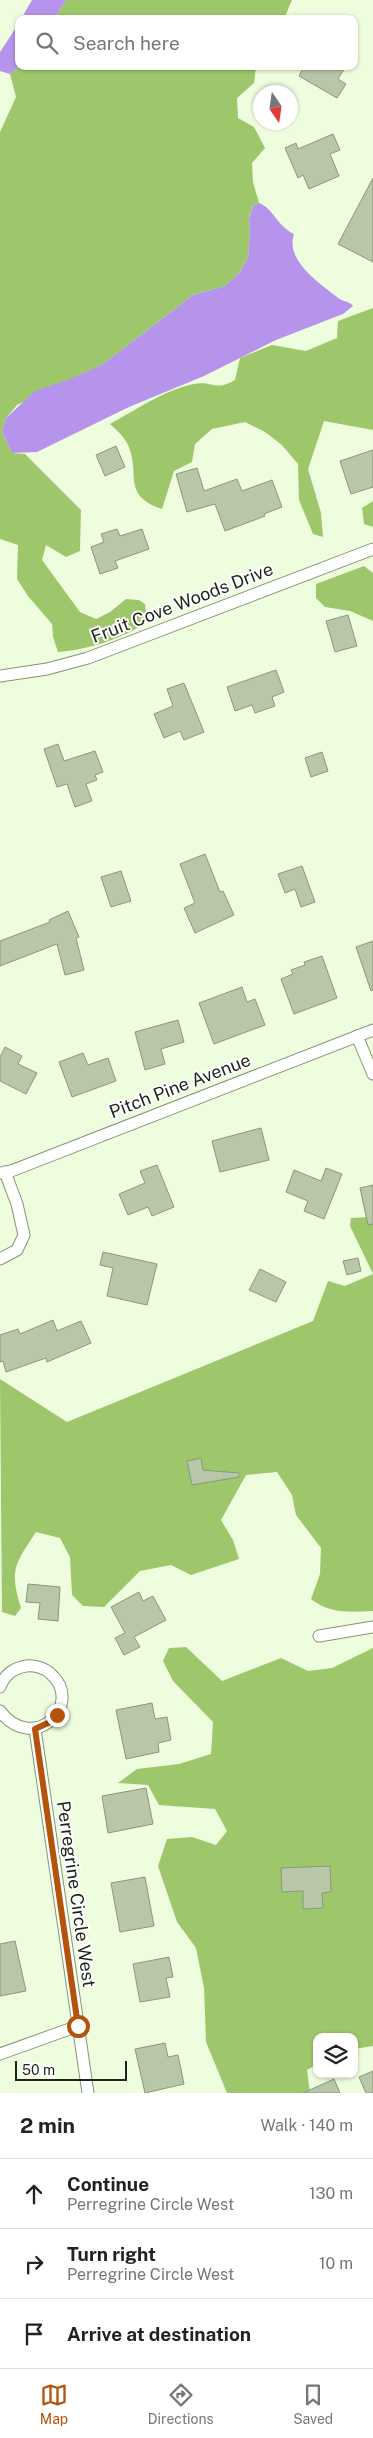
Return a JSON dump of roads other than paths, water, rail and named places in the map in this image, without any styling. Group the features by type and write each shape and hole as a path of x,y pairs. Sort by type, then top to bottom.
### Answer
{"street":[{"name":"Fruit Cove Woods Drive","path":"0,676 47,669 88,658 373,549"},
{"name":"Pitch Pine Avenue","path":"3,1172 373,1030"},
{"path":"357,1036 373,1074"},
{"path":"0,1259 16,1250 24,1235 17,1204 3,1172"},
{"path":"319,1636 373,1628"},
{"path":"0,1687 8,1674 25,1666 40,1667 55,1677 62,1692 61,1704 57,1715 48,1724 35,1729 14,1725 0,1711"},
{"name":"Perregrine Circle West","path":"35,1729 88,2093"},
{"path":"0,2054 78,2026"}]}
